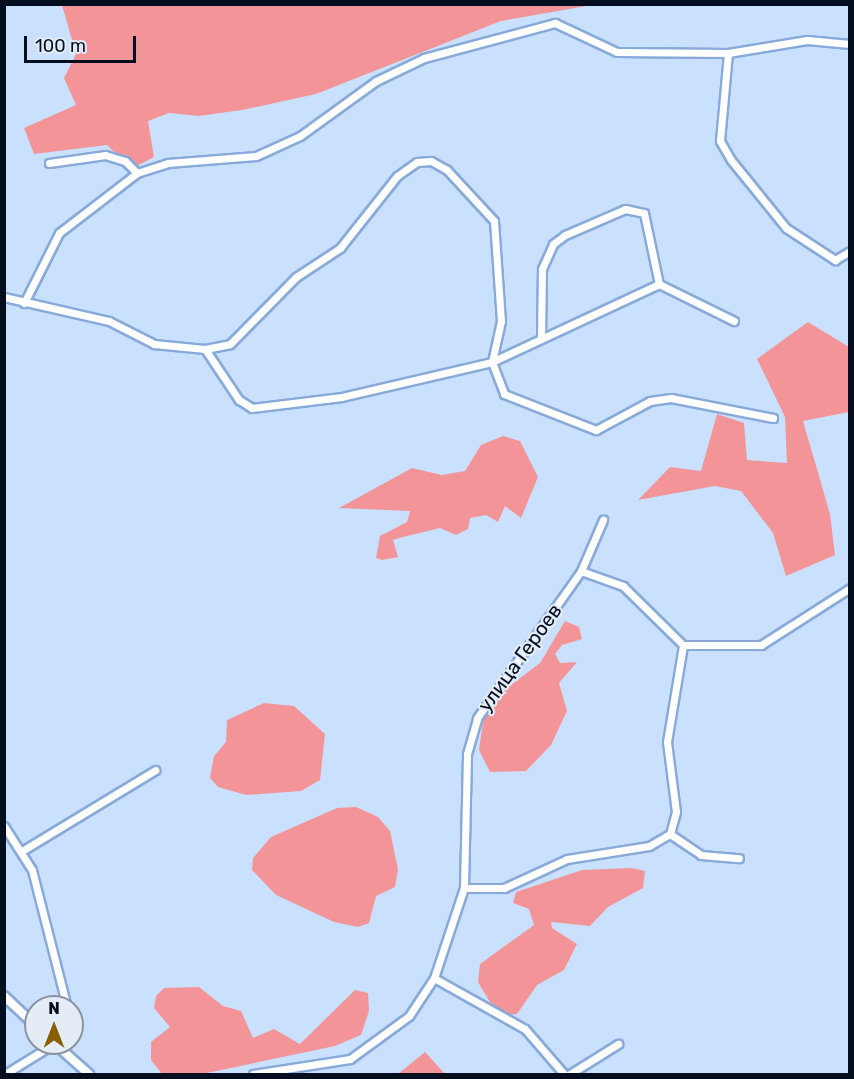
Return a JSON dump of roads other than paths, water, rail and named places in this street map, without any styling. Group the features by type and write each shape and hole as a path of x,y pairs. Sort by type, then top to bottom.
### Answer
{"street":[{"path":"24,303 59,233 137,172 168,163 256,156 300,136 376,81 424,58 555,23 617,52 728,53 807,40 849,44"},
{"path":"728,53 720,141 731,160 786,228 835,260 849,251"},
{"path":"49,164 105,155 125,161 137,172"},
{"path":"4,297 109,321 154,344 205,350 230,344 296,277 340,248 397,176 417,162 431,160 447,170 494,222 500,332 492,362 504,394 596,430 650,401 670,398 773,418"},
{"path":"541,339 542,268 553,244 565,235 625,209 644,213 659,284"},
{"path":"205,350 239,400 252,408 342,397 492,362 659,284"},
{"path":"659,284 734,321"},
{"name":"улица Героев","path":"253,1074 350,1059 409,1016 434,978 464,888 467,754 477,718 581,571 603,520"},
{"path":"581,571 623,586 683,645 761,645 849,588"},
{"path":"464,888 504,888 567,859 648,846 670,834 676,812 667,742 683,645"},
{"path":"22,851 155,770"},
{"path":"4,826 32,870 64,995"},
{"path":"670,834 701,855 739,858"},
{"path":"434,978 525,1029 564,1074"},
{"path":"4,996 24,1015"},
{"path":"570,1074 618,1044"},
{"path":"5,1074 36,1055"},
{"path":"68,1055 89,1074"}]}
